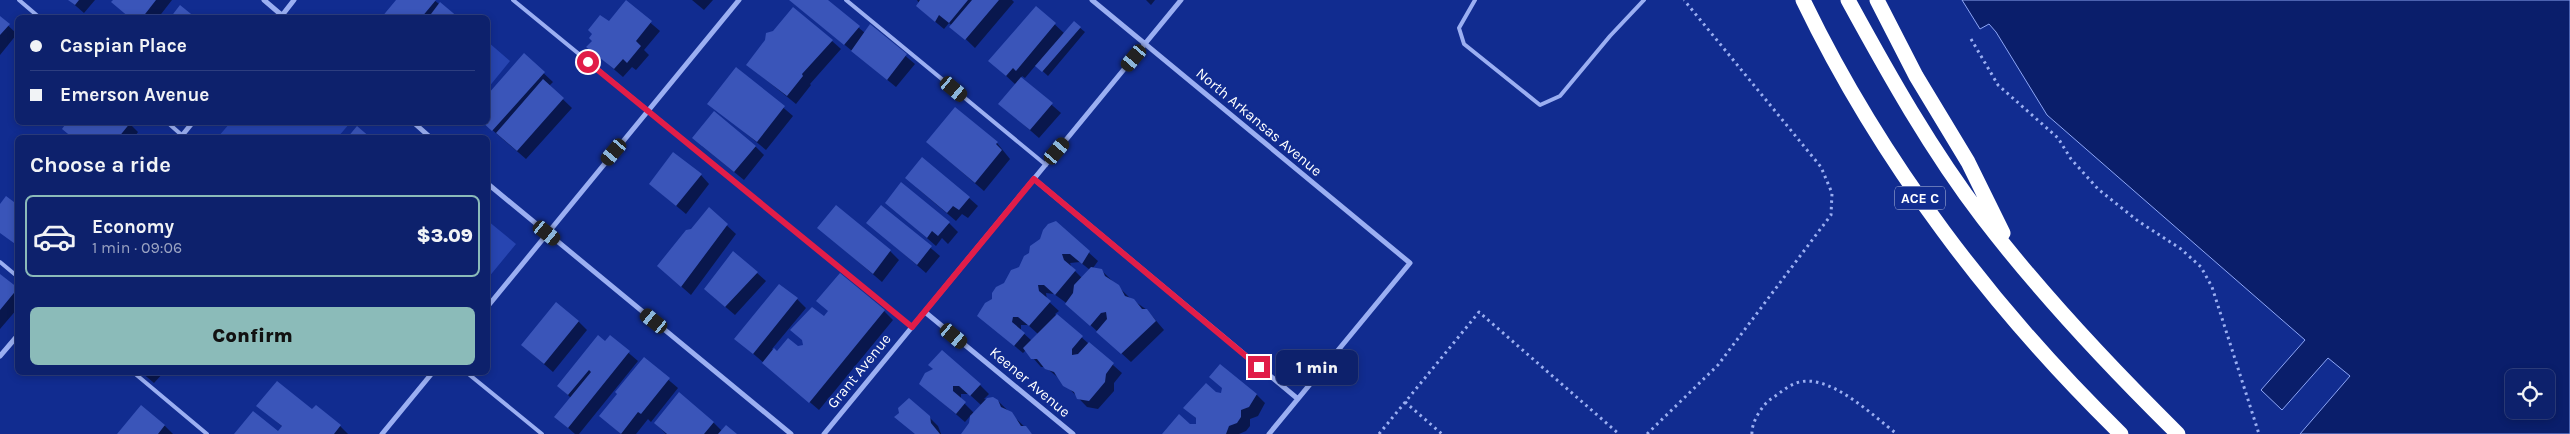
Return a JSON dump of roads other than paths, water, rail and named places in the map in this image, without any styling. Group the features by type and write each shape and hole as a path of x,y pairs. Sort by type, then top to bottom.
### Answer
{"highway":[{"name":"ACE C","path":"1803,0 1831,54 1886,146 1946,234 2010,315 2121,434"},
{"name":"ACE C","path":"1848,0 1896,86 1929,139 1983,218 2092,346 2178,434"},
{"path":"1877,0 1916,76 1968,162 2016,259"}],"street":[{"path":"264,0 280,15"},
{"path":"283,15 294,0"},
{"path":"490,304 739,0"},
{"name":"North Arkansas Avenue","path":"1092,0 1410,264 1298,399"},
{"name":"Grant Avenue","path":"824,434 1181,0"},
{"path":"416,125 428,135"},
{"path":"1034,179 1298,399 1269,434"},
{"path":"490,186 791,434"},
{"name":"Keener Avenue","path":"925,312 1072,434"},
{"path":"0,356 15,338"},
{"path":"382,434 431,375"}],"lane":[{"path":"19,0 36,15"},
{"path":"513,0 912,327"},
{"path":"846,0 1046,165"},
{"path":"1475,0 1459,28 1464,44 1540,105 1560,96 1610,36 1644,0"},
{"path":"170,125 181,135"},
{"path":"0,262 15,274"},
{"path":"137,375 207,434"},
{"path":"470,375 542,434"}]}
